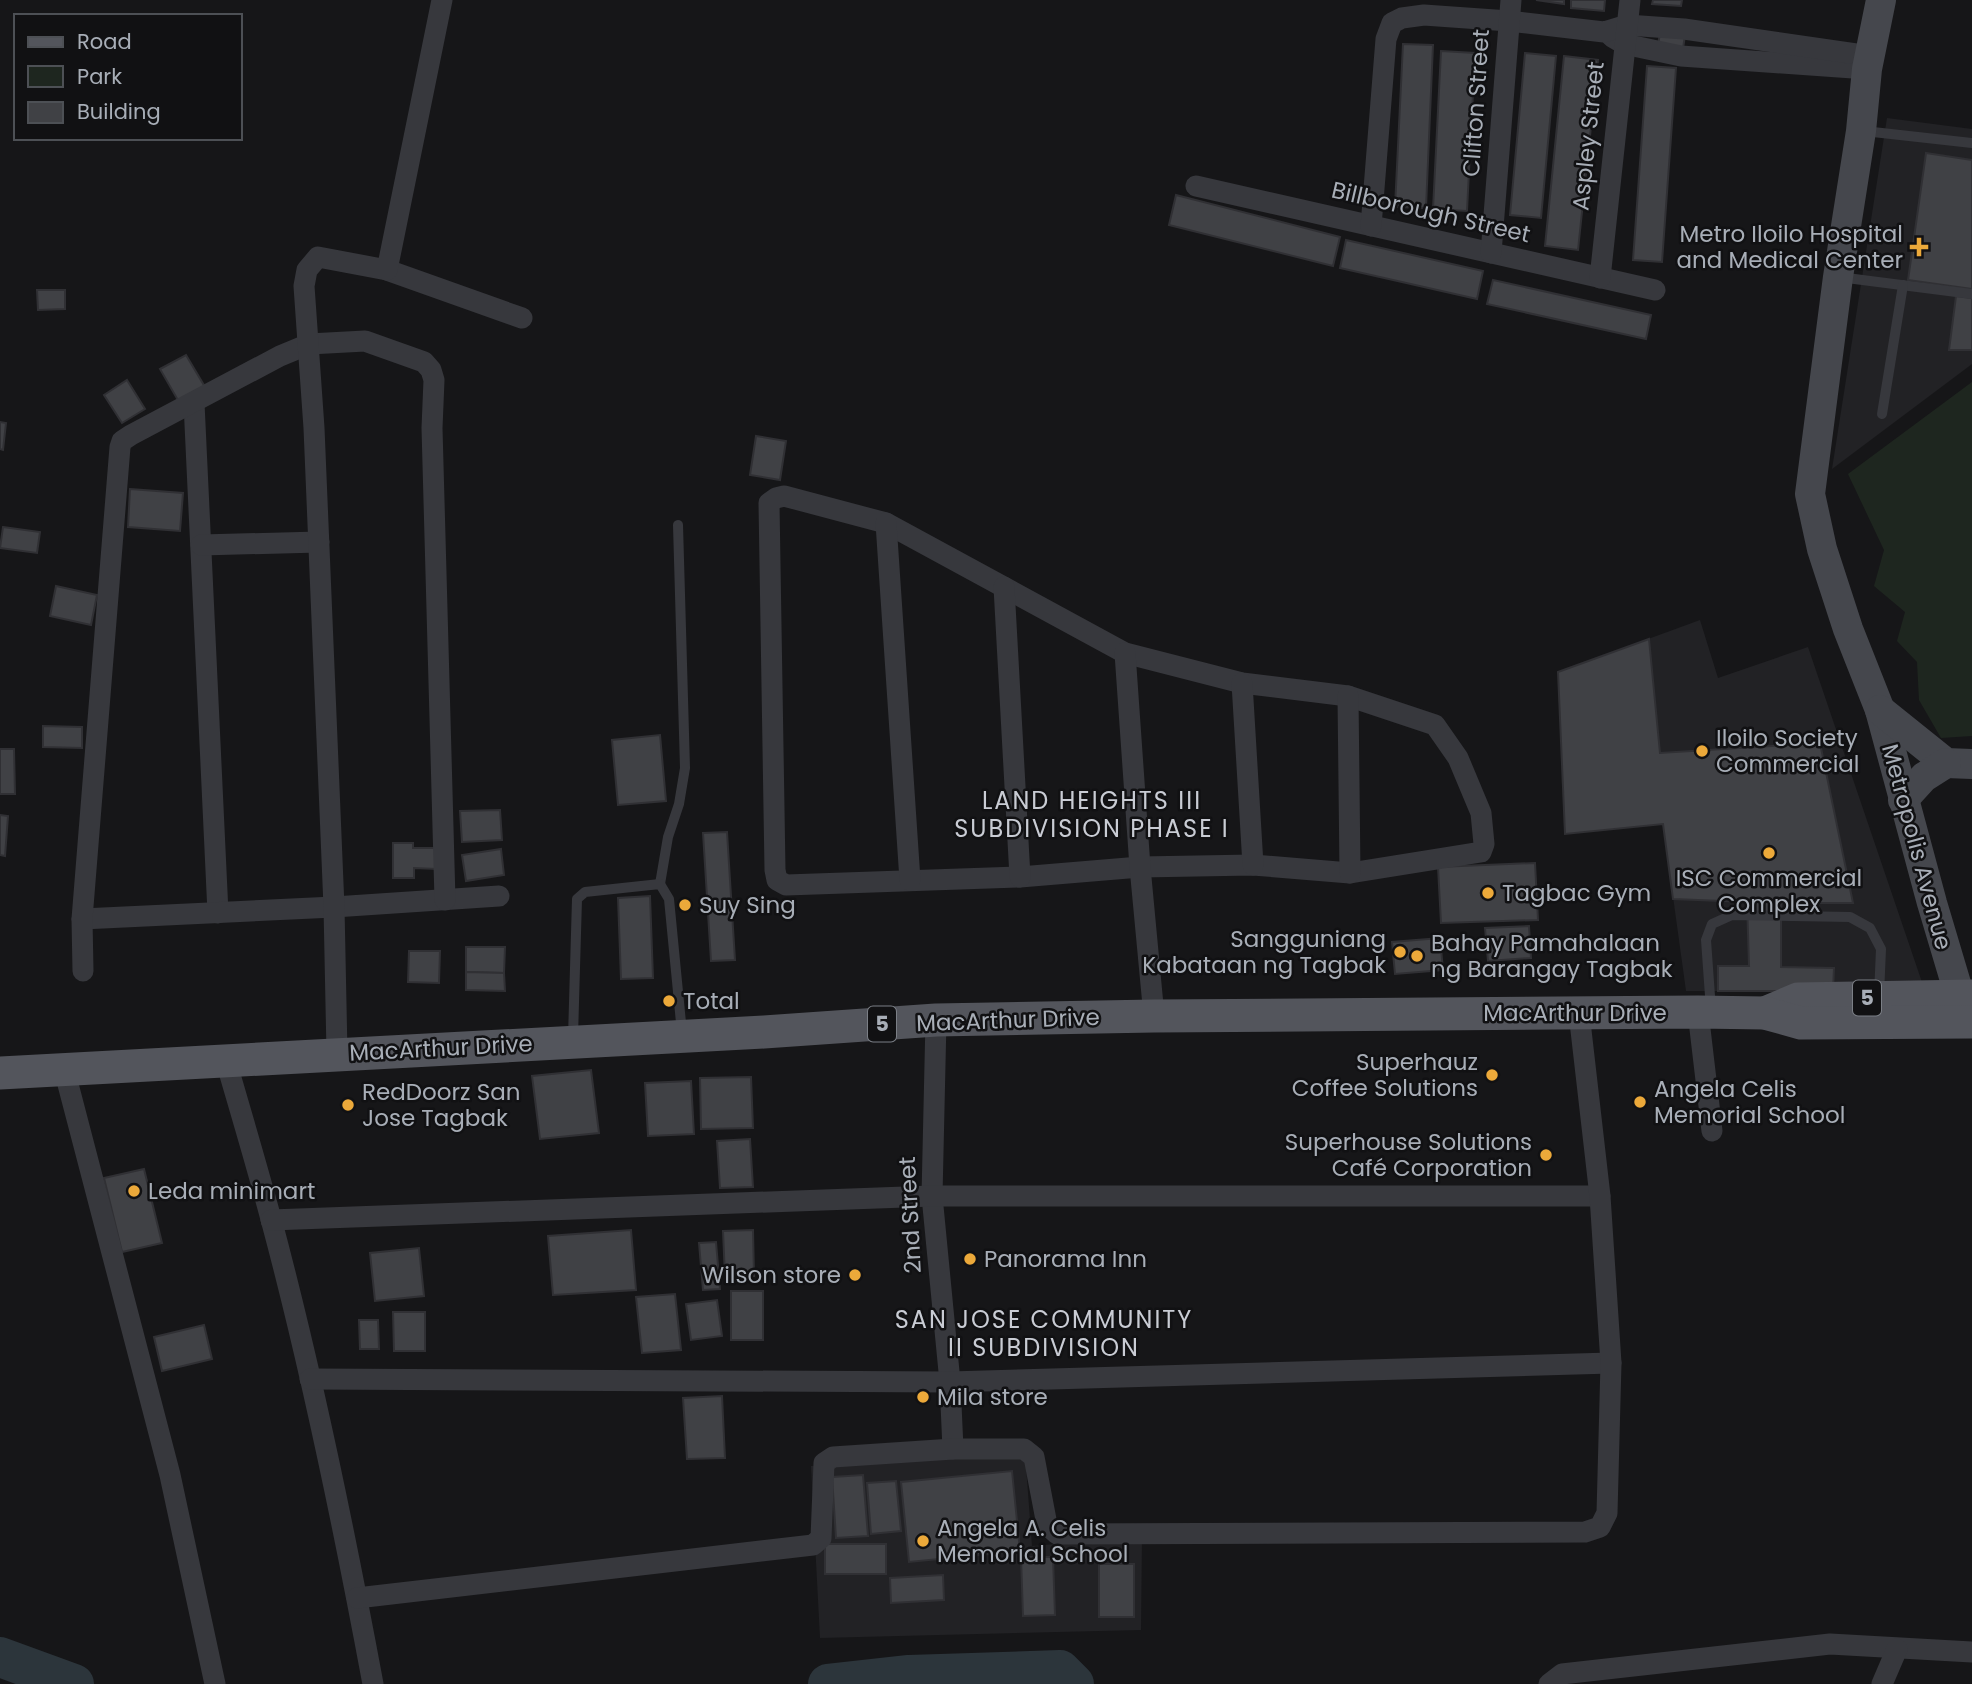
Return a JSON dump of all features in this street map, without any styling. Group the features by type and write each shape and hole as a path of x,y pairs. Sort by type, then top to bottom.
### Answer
{"main road":[{"name":"Metropolis Avenue","path":"1881,0 1868,62 1861,131 1838,277 1810,494 1822,549 1843,616 1880,710 1903,800 1969,1009"},
{"name":"Metropolis Avenue","path":"1880,710 1959,763"},
{"path":"1903,800 1924,777 1959,763"},
{"name":"MacArthur Drive","path":"1765,1013 1798,999 1879,998 1969,1009"},
{"name":"MacArthur Drive","path":"0,1073 936,1020 1705,1012 1765,1013 1801,1023 1969,1009"}],"street":[{"path":"387,270 442,0"},
{"name":"Aspley Street","path":"1600,278 1630,0"},
{"path":"1371,226 1386,39 1392,23 1402,18 1510,10 1604,32 1625,34 1681,56 1868,62"},
{"name":"Clifton Street","path":"1491,253 1510,10"},
{"name":"Billborough Street","path":"1196,186 1655,290"},
{"path":"337,1053 334,907 319,542 304,286 307,270 310,263 318,257 387,270 522,318"},
{"path":"83,971 82,919 122,441 280,356 309,344 365,341 424,362 431,370 434,380 432,428 444,900"},
{"path":"194,403 218,913"},
{"path":"784,496 886,523 1004,587 1125,653 1242,683 1348,696 1436,725 1458,758 1480,813 1484,844 1481,852 1350,873 1253,865 1140,867 1020,877 786,885 777,880 769,503 784,496"},
{"path":"886,523 910,880"},
{"path":"201,545 319,542"},
{"path":"1004,587 1020,877"},
{"path":"1125,653 1154,1016"},
{"path":"1242,683 1253,865"},
{"path":"1348,696 1350,873"},
{"path":"82,919 499,896"},
{"path":"1705,1012 1712,1131"},
{"path":"357,1598 813,1545 821,1538 824,1463 833,1457 953,1449 1024,1449 1030,1452 1034,1457 1047,1525 1057,1534 1585,1532 1600,1527 1607,1513 1612,1363 1600,1195 1579,1013"},
{"name":"2nd Street","path":"936,1020 932,1196 950,1382 953,1449"},
{"path":"226,1061 271,1220 310,1379 373,1684"},
{"path":"64,1069 170,1475 215,1684"},
{"path":"271,1220 932,1196 1600,1195"},
{"path":"310,1379 950,1382 1612,1363"},
{"path":"1549,1684 1562,1674 1830,1644 1972,1652"},
{"path":"1882,1684 1897,1649"}],"lane":[{"path":"1861,131 1972,143"},
{"path":"1838,277 1972,294"},
{"path":"1882,414 1903,285"},
{"path":"678,524 685,768 660,884 669,899 682,1036"},
{"path":"573,1042 577,899 585,892 660,884"},
{"path":"1705,1012 1706,940 1712,924 1732,915 1850,917 1870,928 1881,949 1879,998"}],"shaded area":[{"name":"Metro Iloilo Hospital and Medical Center","path":"1887,118 1972,129 1972,364 1832,469"},
{"name":"Iloilo Society Commercial","path":"1700,620 1718,678 1808,647 1925,991 1686,991 1663,824 1565,834 1558,672"},
{"name":"Angela A. Celis Memorial School","path":"1025,1453 1032,1546 1142,1537 1141,1630 820,1638 811,1466"}],"green space":[{"path":"1972,382 1972,736 1941,738 1919,700 1917,662 1897,641 1905,612 1874,586 1884,550 1848,474"}],"building":[{"path":"1536,0 1564,0 1564,4"},
{"path":"1571,0 1605,0 1604,11 1571,8"},
{"path":"1653,0 1682,0 1681,6 1652,4"},
{"path":"1660,32 1685,35 1683,49 1658,46"},
{"path":"1403,44 1433,45 1426,208 1395,207"},
{"path":"1441,51 1475,53 1467,211 1433,209"},
{"path":"1525,53 1556,56 1541,218 1510,215"},
{"path":"1564,56 1598,60 1578,250 1545,246"},
{"path":"1647,66 1676,68 1662,262 1633,260"},
{"path":"1926,153 1972,160 1972,289 1908,280"},
{"path":"1176,195 1340,237 1333,266 1169,225"},
{"path":"1346,240 1483,271 1477,299 1340,268"},
{"path":"1493,280 1651,315 1646,339 1487,304"},
{"path":"37,290 65,290 65,309 38,310"},
{"path":"1956,296 1972,298 1972,350 1949,350"},
{"path":"186,355 205,387 179,402 160,369"},
{"path":"127,380 145,409 122,423 104,395"},
{"path":"0,422 6,423 3,450 0,449"},
{"path":"756,436 786,441 780,480 750,475"},
{"path":"130,489 183,493 180,531 128,527"},
{"path":"3,527 40,532 37,553 0,548"},
{"path":"56,586 97,595 91,625 50,616"},
{"path":"1649,639 1660,753 1820,743 1853,903 1781,903 1781,967 1834,968 1833,991 1718,991 1718,966 1749,966 1747,902 1673,899 1663,824 1565,834 1558,672"},
{"path":"43,726 82,727 82,748 43,747"},
{"path":"660,735 666,801 618,805 612,740"},
{"path":"0,749 14,749 15,794 0,794"},
{"path":"500,810 502,840 462,842 460,811"},
{"path":"0,815 8,816 5,856 0,855"},
{"path":"727,832 735,960 711,961 703,833"},
{"path":"393,843 413,843 413,848 437,848 437,869 414,868 414,878 393,878"},
{"path":"501,849 504,875 466,881 462,855"},
{"name":"Tagbac Gym","path":"1535,863 1538,920 1441,923 1438,867"},
{"path":"650,896 653,978 621,979 618,898"},
{"path":"1529,926 1531,958 1488,961 1485,928"},
{"name":"Bahay Pamahalaan ng Barangay Tagbak","path":"1440,938 1443,970 1395,974 1392,942"},
{"path":"466,947 505,947 504,973 466,972"},
{"path":"409,951 440,951 439,983 408,982"},
{"path":"466,972 504,973 505,991 466,990"},
{"path":"591,1070 599,1133 540,1139 532,1076"},
{"path":"751,1077 753,1128 701,1129 700,1078"},
{"path":"691,1081 694,1134 648,1136 645,1083"},
{"path":"750,1139 753,1187 720,1188 717,1141"},
{"path":"144,1169 162,1243 122,1252 104,1178"},
{"path":"631,1230 636,1290 553,1295 548,1236"},
{"path":"753,1230 754,1276 725,1277 723,1231"},
{"path":"716,1242 720,1289 703,1290 699,1243"},
{"path":"419,1248 424,1296 375,1301 370,1253"},
{"path":"731,1291 763,1291 763,1340 731,1340"},
{"path":"675,1294 681,1350 642,1353 636,1297"},
{"path":"717,1300 722,1336 691,1340 686,1304"},
{"path":"393,1312 425,1312 425,1351 394,1351"},
{"path":"359,1320 378,1320 379,1349 360,1349"},
{"path":"204,1325 212,1359 162,1371 154,1337"},
{"path":"722,1396 725,1458 687,1459 683,1398"},
{"path":"1012,1471 1020,1551 909,1562 901,1482"},
{"path":"863,1475 868,1536 836,1538 832,1477"},
{"path":"896,1481 901,1531 871,1534 867,1483"},
{"path":"825,1544 886,1544 886,1574 825,1574"},
{"path":"1021,1557 1053,1557 1055,1615 1023,1616"},
{"path":"1099,1564 1134,1564 1134,1617 1099,1617"},
{"path":"943,1575 944,1600 891,1603 890,1578"}],"waterway":[{"path":"0,1657 74,1684"},
{"path":"828,1684 909,1675 1060,1670 1074,1684"}],"place":[{"name":"Metro Iloilo Hospital and Medical Center","path":"1919,247"},
{"name":"Iloilo Society Commercial","path":"1702,751"},
{"name":"ISC Commercial Complex","path":"1769,853"},
{"name":"Tagbac Gym","path":"1488,893"},
{"name":"Suy Sing","path":"685,905"},
{"name":"Sangguniang Kabataan ng Tagbak","path":"1400,952"},
{"name":"Bahay Pamahalaan ng Barangay Tagbak","path":"1417,956"},
{"name":"Total","path":"669,1001"},
{"name":"Superhauz Coffee Solutions","path":"1492,1075"},
{"name":"Angela Celis Memorial School","path":"1640,1102"},
{"name":"RedDoorz San Jose Tagbak","path":"348,1105"},
{"name":"Superhouse Solutions Café Corporation","path":"1546,1155"},
{"name":"Leda minimart","path":"134,1191"},
{"name":"Panorama Inn","path":"970,1259"},
{"name":"Wilson store","path":"855,1275"},
{"name":"Mila store","path":"923,1397"},
{"name":"Angela A. Celis Memorial School","path":"923,1541"}],"district":[{"name":"LAND HEIGHTS III SUBDIVISION PHASE I","path":"1092,815"},
{"name":"SAN JOSE COMMUNITY II SUBDIVISION","path":"1044,1334"}]}
